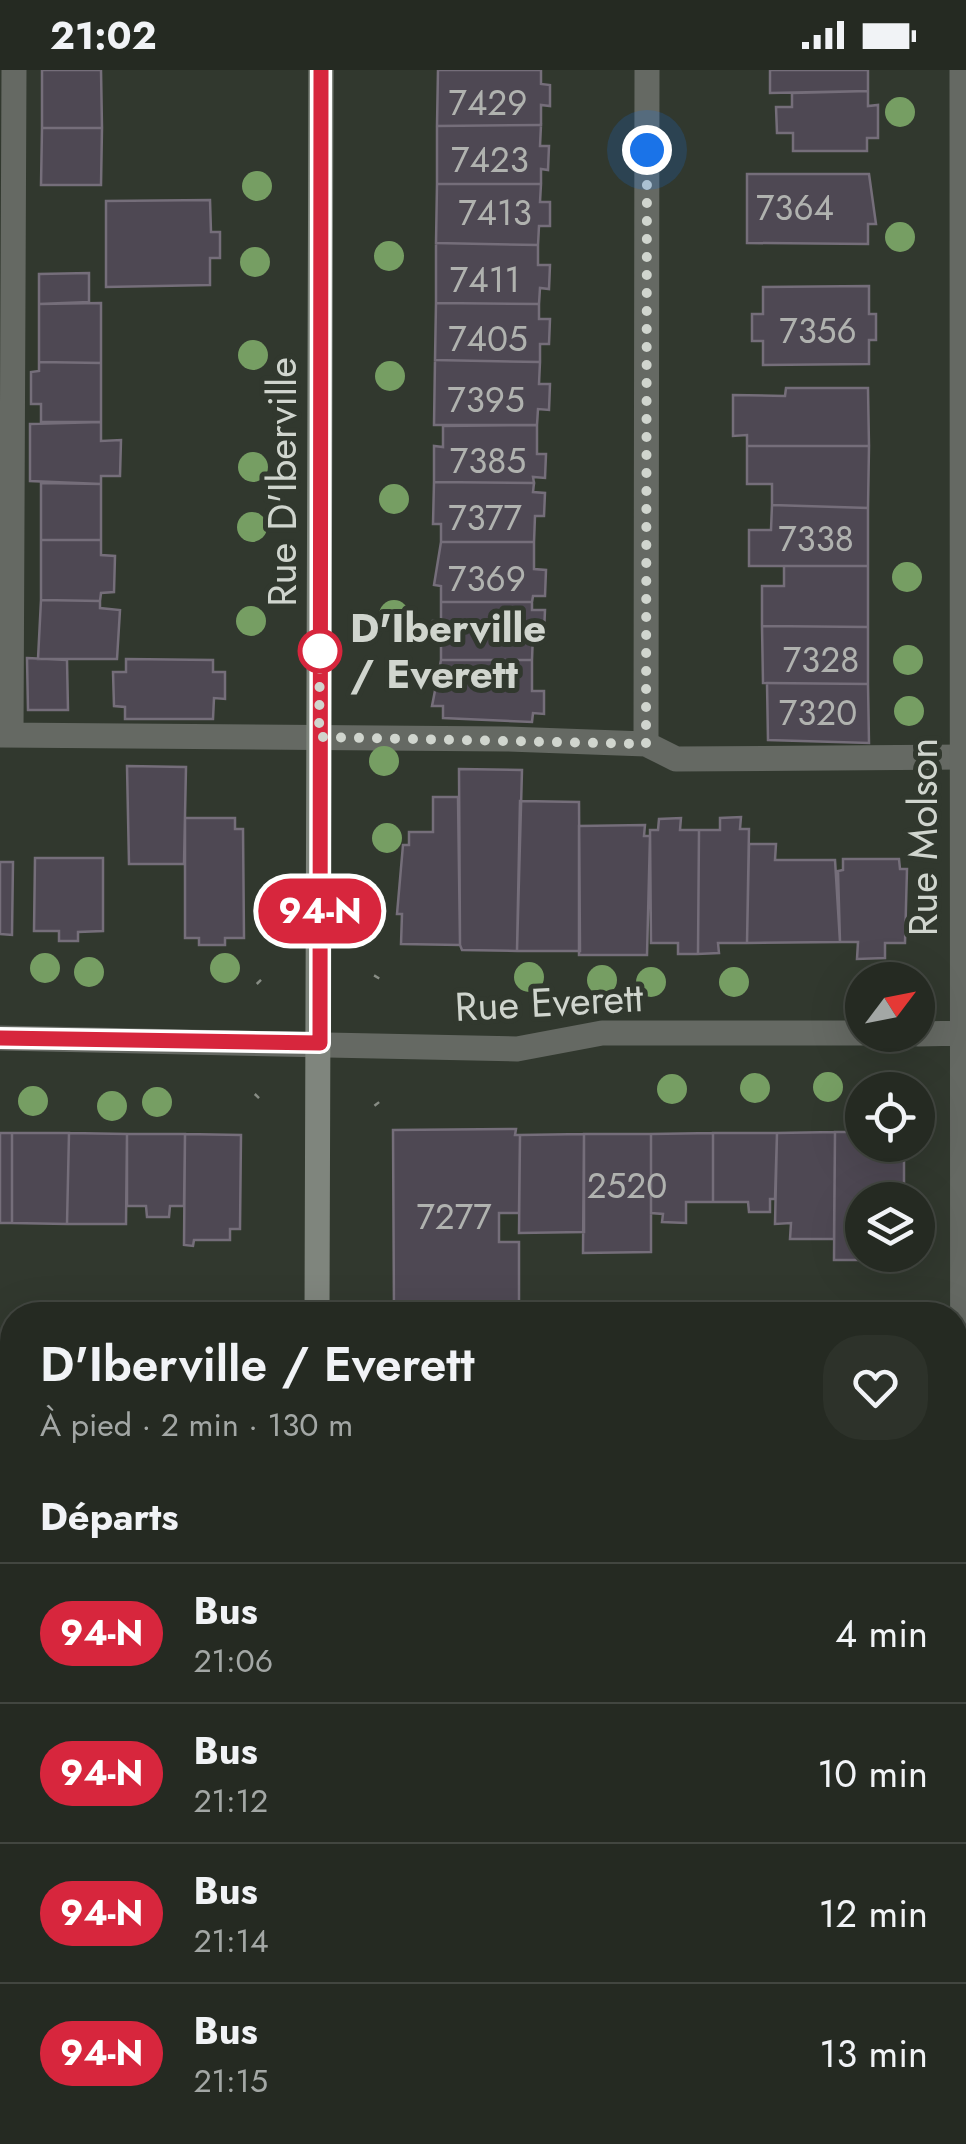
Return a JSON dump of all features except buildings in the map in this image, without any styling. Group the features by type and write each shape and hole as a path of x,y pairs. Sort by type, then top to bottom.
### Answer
{"main road":[{"name":"Rue D'Iberville","path":"317,1302 321,70"}],"street":[{"path":"14,70 6,735 646,744 676,759 964,757"},
{"path":"646,744 647,70"},
{"name":"Rue Molson","path":"962,70 962,1302"},
{"name":"Rue Everett","path":"0,1038 517,1049 602,1032 845,1034"},
{"path":"935,1034 964,1033"}],"bus line":[{"name":"94-N","path":"0,1038 320,1043 321,70"}],"place":[{"name":"D'Iberville / Everett","path":"320,651"}],"route":[{"path":"320,651 319,737 646,744 647,150"}]}
